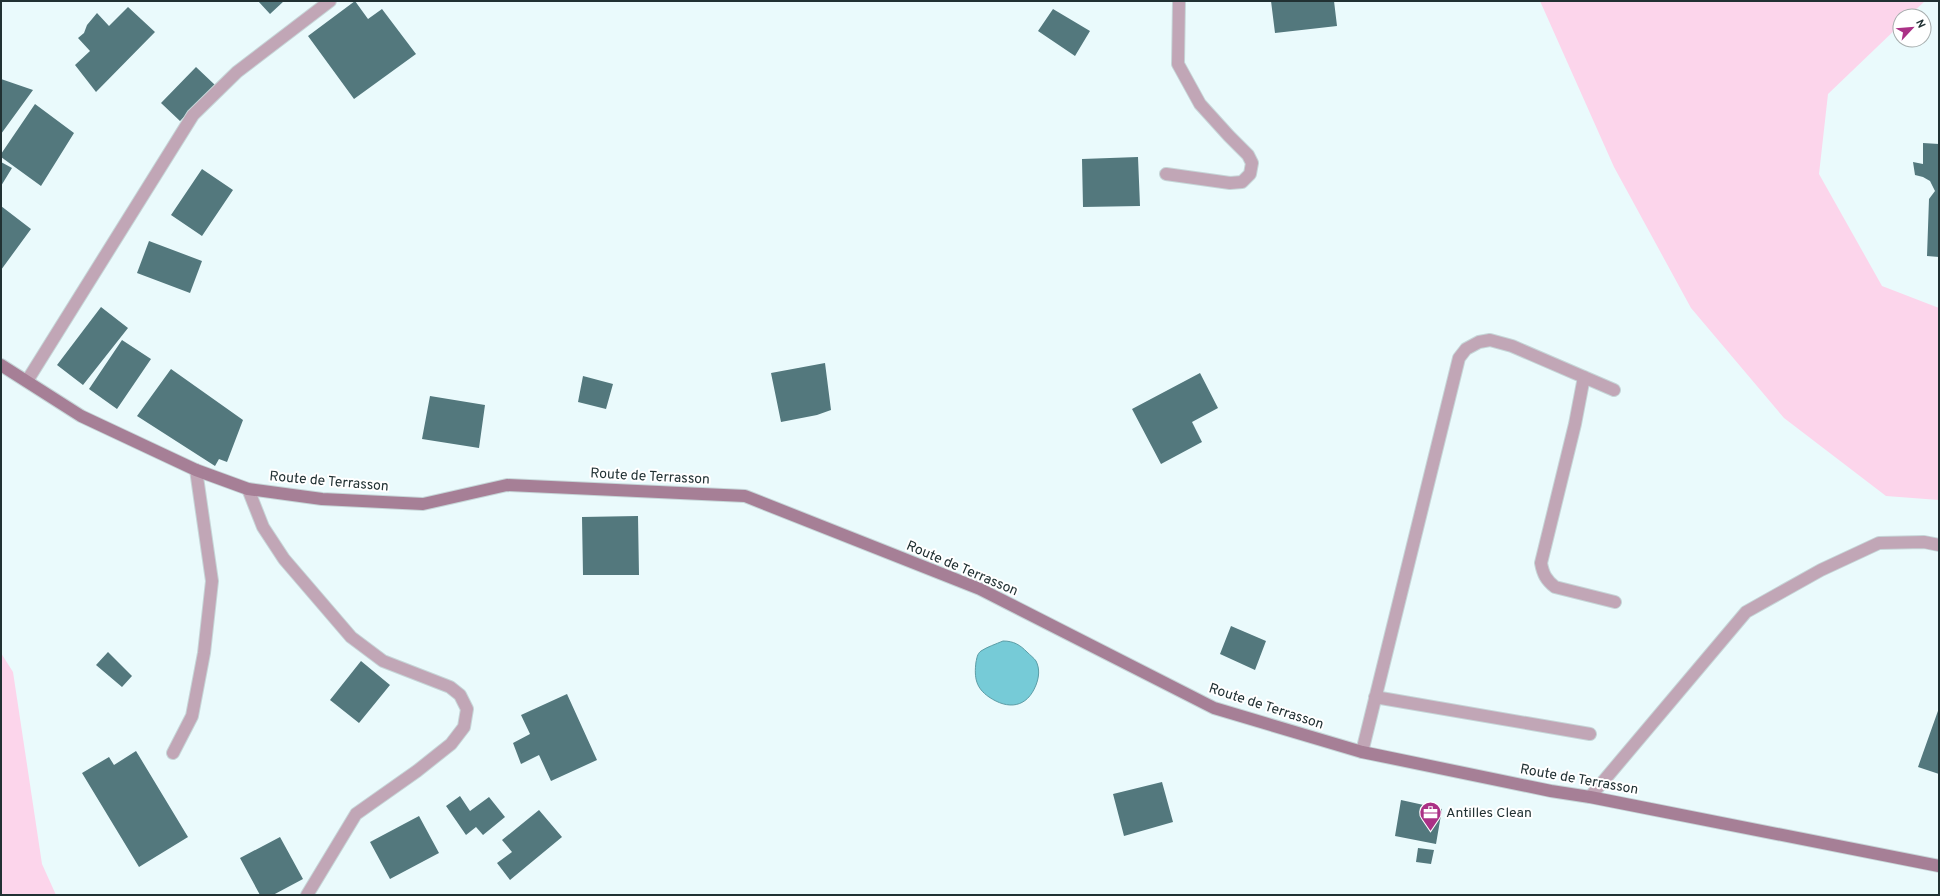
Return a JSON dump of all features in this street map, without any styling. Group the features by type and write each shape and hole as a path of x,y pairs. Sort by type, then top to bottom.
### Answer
{"street":[{"path":"27,382 193,115 237,72 330,1"},
{"path":"1166,174 1230,183 1242,182 1250,174 1252,163 1248,155 1228,136 1200,104 1178,64 1179,1"},
{"path":"1362,752 1459,358 1466,349 1479,342 1490,340 1512,346 1614,390"},
{"name":"Route de Terrasson","path":"1,365 81,416 196,470 248,489 322,499 423,504 507,485 745,496 980,589 1214,708 1362,752 1551,791 1590,796 1939,866"},
{"path":"1584,377 1575,424 1541,563 1547,580 1555,587 1615,602"},
{"path":"173,754 192,716 204,653 212,581 196,470"},
{"path":"248,489 262,527 284,559 351,636 383,661 450,687 460,695 467,709 464,726 451,744 417,771 356,814 307,895"},
{"path":"1590,796 1746,612 1821,570 1879,543 1924,542 1939,545"},
{"path":"1375,697 1590,734"}],"shaded area":[{"path":"1540,1 1925,1 1918,8 1892,8 1892,33 1828,94 1819,174 1882,286 1939,308 1939,500 1886,496 1784,418 1691,308 1614,167"},
{"path":"1,653 13,672 42,864 56,895 1,895"}],"water":[{"path":"1003,641 1014,643 1022,647 1035,660 1039,673 1036,685 1028,698 1022,702 1010,705 996,701 985,694 977,682 975,673 977,656 979,653 986,648"}],"building":[{"path":"258,1 284,1 270,14"},
{"path":"355,1 368,19 382,9 416,54 354,99 308,36"},
{"path":"1271,1 1334,1 1337,26 1275,33"},
{"path":"128,7 155,32 96,92 75,65 90,51 78,38 84,33 87,25 97,13 109,26"},
{"path":"1053,9 1090,31 1075,56 1038,31"},
{"path":"196,67 215,85 180,121 161,103"},
{"path":"1,79 33,90 1,134"},
{"path":"35,104 74,133 41,186 1,157 1,154"},
{"path":"1923,143 1939,144 1939,257 1927,256 1929,199 1935,191 1930,181 1915,175 1913,162 1923,164"},
{"path":"1138,157 1140,206 1083,207 1082,159"},
{"path":"1,162 12,168 1,186"},
{"path":"202,169 233,190 202,236 171,215"},
{"path":"1,206 31,229 1,270"},
{"path":"149,241 202,261 190,293 137,273"},
{"path":"101,307 128,328 83,385 57,365"},
{"path":"122,340 151,359 117,409 89,389"},
{"path":"825,363 831,410 817,415 781,422 771,373"},
{"path":"171,369 243,420 227,462 219,459 215,466 137,416"},
{"path":"1200,373 1218,408 1192,422 1202,442 1161,464 1132,409"},
{"path":"583,376 613,384 606,409 578,402"},
{"path":"430,396 485,405 479,448 422,439"},
{"path":"638,516 639,575 583,575 582,517"},
{"path":"1231,626 1266,641 1255,670 1220,654"},
{"path":"108,652 132,676 122,687 96,665"},
{"path":"361,661 390,685 359,723 330,700"},
{"path":"567,694 597,760 551,781 539,755 521,764 513,743 530,734 521,715"},
{"path":"1939,708 1939,774 1918,767"},
{"path":"136,751 188,837 139,867 82,773 109,757 114,765"},
{"path":"1162,782 1173,822 1124,836 1113,794"},
{"path":"460,796 470,811 489,797 505,817 483,835 476,827 466,835 446,806"},
{"path":"1401,800 1442,809 1436,844 1395,836"},
{"path":"539,810 562,837 510,880 497,863 512,852 502,840"},
{"path":"419,816 439,853 390,879 370,842"},
{"path":"280,837 303,879 273,895 260,895 240,858"},
{"path":"1418,848 1434,850 1431,864 1416,862"}],"place":[{"name":"Antilles Clean","path":"1430,832"}]}
